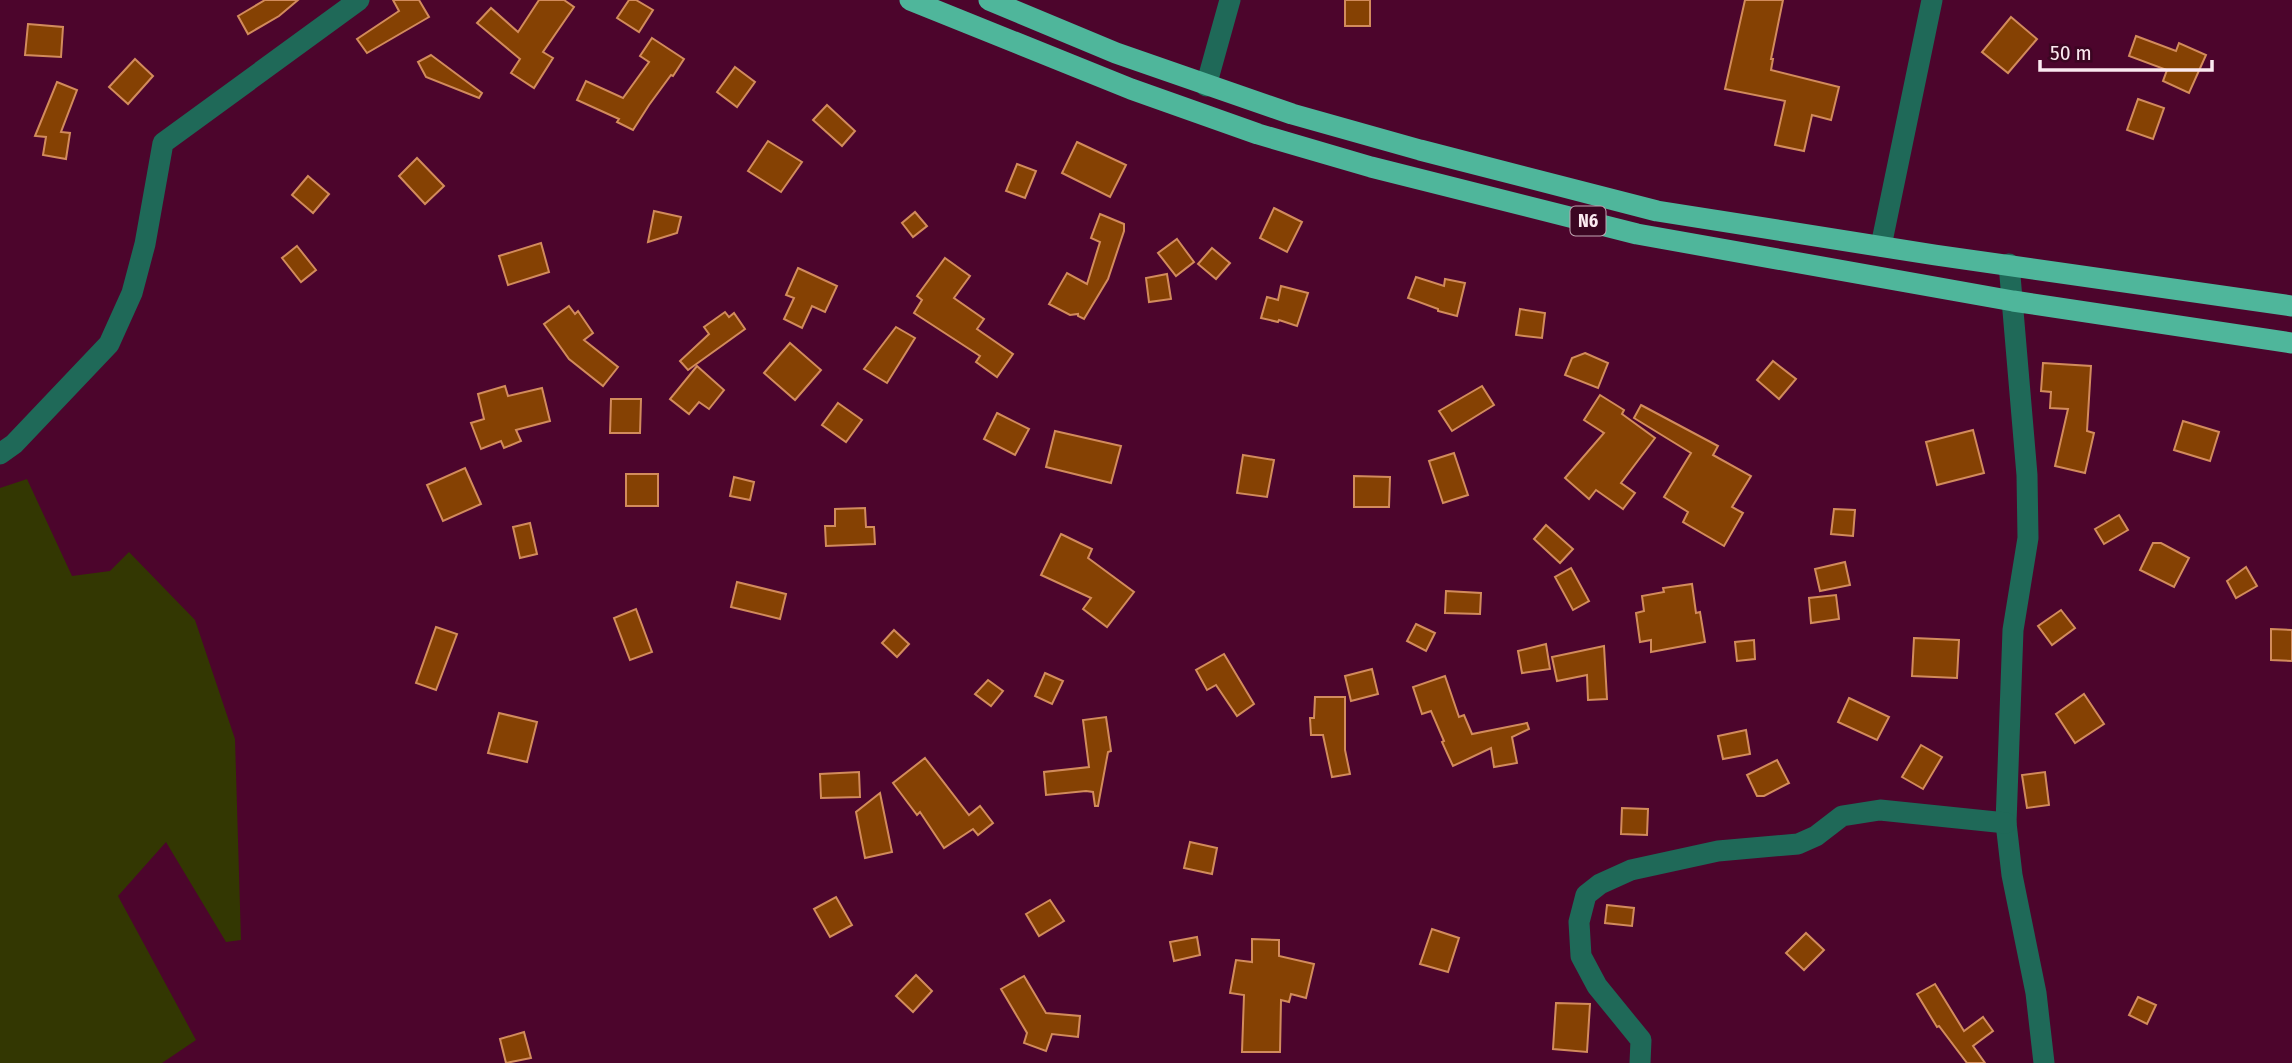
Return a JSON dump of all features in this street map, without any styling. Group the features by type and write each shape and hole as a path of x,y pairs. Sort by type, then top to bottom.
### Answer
{"highway":[{"name":"N6","path":"910,0 1190,111 1371,167 1637,234 2013,301 2292,343"},
{"name":"N6","path":"989,0 1116,53 1206,86 1420,150 1657,211 2292,306"}],"street":[{"path":"0,454 14,444 109,344 132,293 145,244 163,143 359,0"},
{"path":"1206,86 1230,0"},
{"path":"1881,246 1931,0"},
{"path":"2009,264 2027,475 2028,538 2013,629 2006,823 2012,875 2036,993 2044,1063"},
{"path":"1640,1063 1642,1040 1597,986 1581,956 1579,922 1586,895 1600,884 1631,870 1718,851 1798,844 1816,836 1842,816 1880,810 2006,823"}],"green space":[{"path":"27,479 72,576 110,571 129,552 195,620 235,739 241,940 226,942 166,842 118,896 196,1040 162,1063 0,1063 0,488"}],"building":[{"path":"265,0 298,0 279,16 248,34 238,16"},
{"path":"393,0 419,0 429,17 367,53 357,39 399,11"},
{"path":"539,0 564,0 574,7 543,52 553,58 534,88 511,73 520,59 477,23 491,8 518,32"},
{"path":"629,0 636,0 653,10 639,32 617,18"},
{"path":"1345,0 1370,0 1370,26 1345,26"},
{"path":"1745,0 1783,0 1771,70 1839,87 1831,120 1812,115 1804,151 1775,145 1785,101 1725,89"},
{"path":"2011,17 2037,39 2008,73 1982,52"},
{"path":"28,24 63,27 61,57 25,55"},
{"path":"2136,36 2176,51 2179,43 2206,55 2189,93 2163,81 2167,70 2129,56"},
{"path":"652,38 684,59 633,130 617,122 619,119 577,100 586,81 623,98 649,62 640,56"},
{"path":"431,55 482,93 479,98 426,77 418,62"},
{"path":"135,59 153,76 128,104 109,87"},
{"path":"735,67 755,82 737,107 717,92"},
{"path":"57,82 77,90 61,132 70,133 66,159 43,155 46,137 35,136"},
{"path":"2138,99 2164,108 2153,139 2127,130"},
{"path":"827,105 855,131 842,146 813,120"},
{"path":"768,141 802,162 781,192 748,171"},
{"path":"1077,142 1126,165 1110,197 1062,173"},
{"path":"417,158 444,186 425,204 399,176"},
{"path":"1017,164 1036,171 1025,198 1006,191"},
{"path":"308,176 329,194 313,213 292,195"},
{"path":"1274,208 1302,222 1287,252 1260,238"},
{"path":"654,211 681,217 677,233 648,242"},
{"path":"915,212 927,226 913,237 902,223"},
{"path":"1100,214 1124,224 1124,231 1108,279 1084,319 1078,314 1070,315 1049,304 1067,273 1087,284 1100,242 1091,238"},
{"path":"1177,239 1194,262 1176,276 1158,253"},
{"path":"541,243 549,272 508,285 499,256"},
{"path":"297,246 316,270 301,282 282,258"},
{"path":"1212,248 1230,263 1216,279 1198,264"},
{"path":"945,258 970,276 954,298 984,319 977,329 1013,354 997,377 976,362 980,356 914,313 922,300 917,296"},
{"path":"798,268 837,286 825,312 812,306 802,328 784,319 794,298 786,295"},
{"path":"1167,274 1171,299 1149,302 1146,278"},
{"path":"1416,277 1444,286 1445,279 1465,283 1457,316 1408,298"},
{"path":"1281,286 1308,293 1297,326 1261,318 1267,297 1278,300"},
{"path":"569,306 575,314 578,311 593,333 584,340 618,367 603,386 569,359 544,324"},
{"path":"1520,309 1545,313 1542,338 1516,335"},
{"path":"725,312 729,317 734,313 745,329 688,370 680,361 709,334 704,327"},
{"path":"896,327 915,338 887,383 864,369"},
{"path":"790,343 821,370 795,400 764,373"},
{"path":"1585,353 1608,363 1598,388 1565,375 1572,358"},
{"path":"1773,361 1796,379 1779,399 1757,380"},
{"path":"2043,363 2091,366 2087,431 2094,433 2085,473 2055,466 2068,409 2050,408 2051,392 2041,391"},
{"path":"697,366 724,390 709,409 699,402 689,414 670,399"},
{"path":"505,386 508,396 542,388 550,421 516,430 521,441 504,448 501,441 481,449 471,423 484,419 478,394"},
{"path":"1482,386 1494,405 1452,431 1439,411"},
{"path":"1600,395 1624,410 1622,414 1655,438 1621,483 1635,493 1623,509 1596,490 1589,499 1565,478 1604,433 1584,420"},
{"path":"611,399 641,399 640,433 610,433"},
{"path":"838,403 862,420 846,442 822,425"},
{"path":"1641,405 1718,446 1713,455 1751,476 1732,507 1743,513 1724,546 1683,522 1688,512 1664,497 1691,453 1634,418"},
{"path":"997,413 1029,429 1015,455 984,439"},
{"path":"2183,421 2219,432 2210,461 2174,450"},
{"path":"1973,430 1984,473 1937,485 1926,442"},
{"path":"1055,431 1121,446 1111,483 1046,467"},
{"path":"1454,453 1468,495 1443,503 1429,461"},
{"path":"1243,455 1274,460 1267,497 1237,493"},
{"path":"465,468 481,504 443,521 427,485"},
{"path":"626,474 658,474 658,506 626,506"},
{"path":"1354,476 1390,477 1389,507 1354,507"},
{"path":"734,477 754,482 750,500 730,496"},
{"path":"865,508 866,527 874,527 875,544 826,546 825,526 835,526 835,509"},
{"path":"1834,509 1855,510 1853,536 1831,534"},
{"path":"2119,515 2128,530 2104,544 2095,529"},
{"path":"530,523 537,554 520,558 513,527"},
{"path":"1546,525 1573,549 1560,563 1534,539"},
{"path":"1061,534 1092,549 1088,558 1134,592 1107,627 1083,609 1091,598 1041,575"},
{"path":"2153,543 2161,543 2189,558 2174,587 2140,570"},
{"path":"1845,562 1850,585 1820,591 1815,569"},
{"path":"2246,567 2257,586 2236,598 2227,581"},
{"path":"1571,568 1589,601 1573,610 1555,577"},
{"path":"737,582 786,594 780,619 731,607"},
{"path":"1692,584 1696,613 1700,612 1705,642 1651,652 1651,640 1640,642 1636,613 1644,611 1642,596 1664,592 1663,588"},
{"path":"1446,591 1481,593 1480,614 1445,613"},
{"path":"1836,595 1839,619 1811,623 1809,598"},
{"path":"636,609 652,652 630,660 614,618"},
{"path":"2061,610 2075,628 2052,645 2038,626"},
{"path":"1416,624 1435,633 1426,651 1407,641"},
{"path":"436,627 457,634 436,690 416,683"},
{"path":"2271,629 2292,630 2292,661 2271,660"},
{"path":"894,630 909,644 897,657 882,643"},
{"path":"1914,638 1959,640 1957,678 1912,676"},
{"path":"1754,640 1755,659 1737,661 1735,642"},
{"path":"1546,644 1550,669 1522,673 1518,651"},
{"path":"1604,646 1607,699 1588,700 1587,675 1557,681 1552,657"},
{"path":"1224,654 1254,704 1237,716 1216,685 1207,690 1196,670"},
{"path":"1372,669 1378,694 1351,701 1345,676"},
{"path":"1045,673 1063,681 1052,704 1035,696"},
{"path":"1445,676 1459,717 1464,715 1472,734 1527,723 1529,729 1512,737 1517,763 1494,767 1491,748 1453,766 1431,711 1422,714 1413,687"},
{"path":"988,680 1003,691 991,706 975,694"},
{"path":"2084,694 2104,724 2075,743 2056,714"},
{"path":"1315,697 1345,697 1345,750 1350,774 1332,777 1323,735 1311,735 1310,718 1314,718"},
{"path":"1849,698 1889,717 1877,740 1838,722"},
{"path":"499,713 537,722 527,762 488,753"},
{"path":"1106,717 1111,751 1108,752 1098,806 1095,806 1093,792 1046,795 1044,772 1089,767 1083,720"},
{"path":"1746,730 1750,754 1723,759 1718,736"},
{"path":"1921,745 1942,757 1923,789 1902,777"},
{"path":"925,758 969,815 980,806 993,823 978,835 973,829 944,848 920,812 917,815 893,783"},
{"path":"1777,760 1789,783 1764,796 1757,796 1747,775"},
{"path":"859,772 860,797 821,798 820,774"},
{"path":"2045,772 2049,805 2027,808 2022,775"},
{"path":"880,793 892,852 865,858 856,812"},
{"path":"1622,808 1648,809 1647,835 1621,834"},
{"path":"1190,842 1217,848 1212,874 1184,868"},
{"path":"836,897 852,925 830,937 814,909"},
{"path":"1050,900 1064,921 1039,936 1026,914"},
{"path":"1607,905 1634,908 1632,926 1605,923"},
{"path":"1432,929 1459,938 1448,972 1420,964"},
{"path":"1806,933 1824,950 1804,970 1786,953"},
{"path":"1197,937 1200,955 1174,961 1170,942"},
{"path":"1252,939 1279,940 1279,956 1314,964 1306,998 1291,994 1289,1002 1281,1000 1280,1052 1242,1052 1244,995 1230,993 1236,960 1252,962"},
{"path":"916,975 932,991 913,1012 896,996"},
{"path":"1024,976 1046,1013 1080,1016 1078,1037 1052,1034 1046,1051 1024,1043 1027,1033 1001,989"},
{"path":"1935,984 1964,1031 1983,1017 1993,1031 1973,1046 1985,1063 1967,1063 1939,1026 1937,1027 1917,994"},
{"path":"2138,997 2156,1005 2147,1024 2129,1015"},
{"path":"1556,1003 1590,1004 1587,1052 1553,1049"},
{"path":"524,1032 531,1058 506,1063 500,1039"}]}
